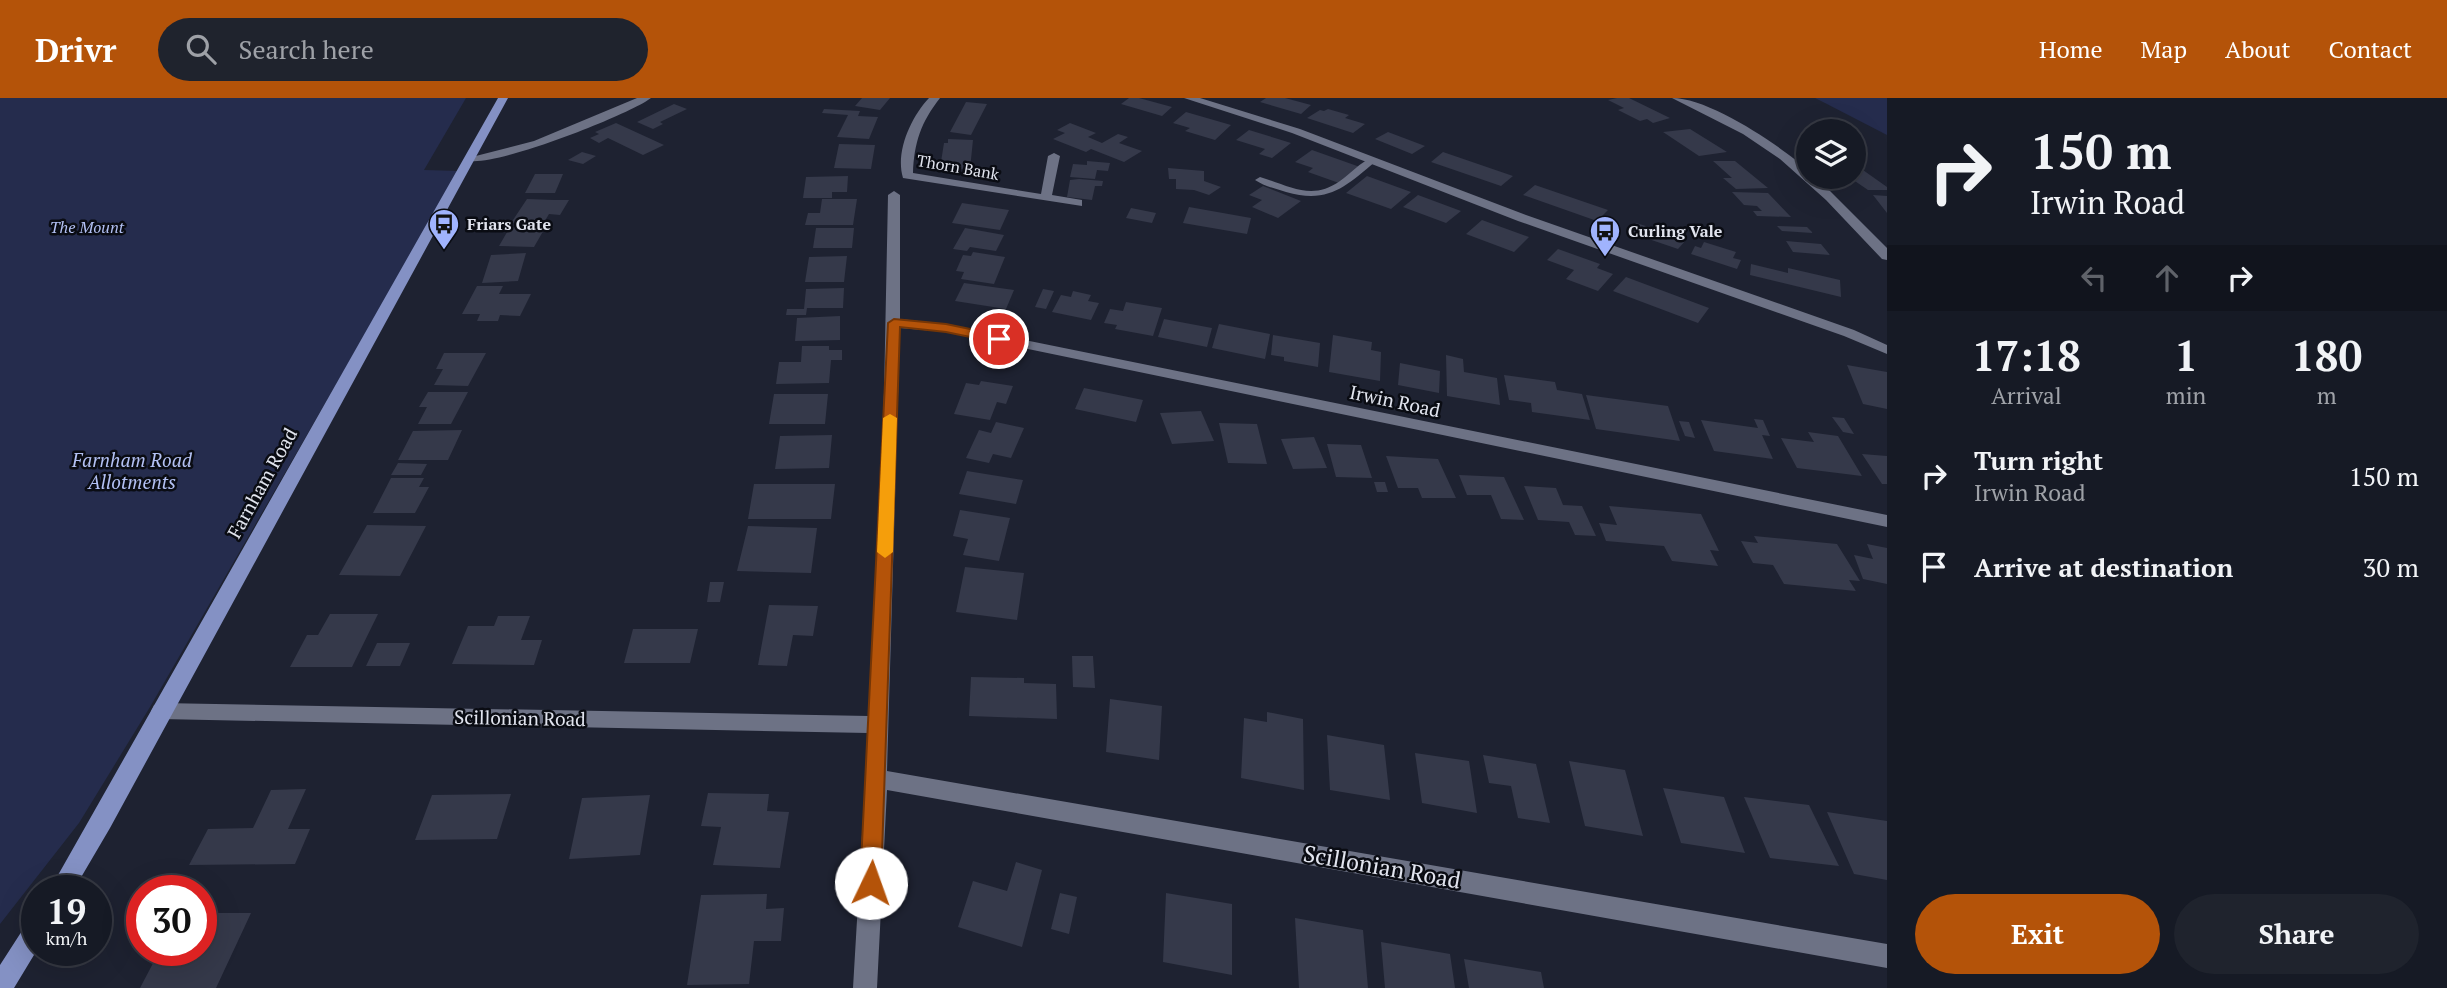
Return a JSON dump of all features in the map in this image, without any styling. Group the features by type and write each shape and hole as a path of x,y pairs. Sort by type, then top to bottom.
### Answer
{"main road":[{"name":"Farnham Road","path":"70,875 503,98"},
{"path":"0,988 21,954"}],"street":[{"path":"470,159 496,156 565,133 646,98"},
{"name":"Thorn Bank","path":"935,98 915,123 908,153 907,176 1078,203"},
{"path":"1189,98 1296,131 1522,218 1883,347"},
{"path":"1677,98 1722,118 1770,146 1830,197 1887,256"},
{"path":"1046,197 1055,156"},
{"path":"865,988 877,779 894,323 894,195"},
{"name":"Irwin Road","path":"894,323 946,328 1887,521"},
{"name":"Scillonian Road","path":"161,711 878,725"},
{"name":"Scillonian Road","path":"877,779 1887,956"}],"lane":[{"path":"1260,180 1300,194 1328,194 1372,160"}],"green space":[{"name":"Farnham Road Allotments","path":"0,98 466,98 424,170 459,171 150,707 79,823 38,875 21,875 21,897 0,924"},
{"path":"1815,98 1887,98 1887,135 1866,124 1866,119 1856,119"}],"building":[{"path":"862,98 890,98 880,110 855,106"},
{"path":"1129,98 1172,107 1162,116 1121,104"},
{"path":"1266,98 1285,98 1311,105 1301,114 1260,102"},
{"path":"1629,98 1670,118 1653,123 1647,119 1640,121 1618,110 1624,108 1608,100"},
{"path":"966,102 987,104 971,135 950,132"},
{"path":"674,104 687,109 660,122 663,124 653,129 637,122"},
{"path":"824,109 860,111 858,116 878,117 869,139 837,137 848,115 822,113"},
{"path":"1328,109 1349,115 1345,118 1365,124 1353,133 1307,118 1320,110"},
{"path":"1186,112 1231,125 1215,140 1185,131 1190,128 1173,123"},
{"path":"616,123 664,145 643,155 608,138 599,143 590,138 599,134 595,132"},
{"path":"1070,123 1096,133 1088,137 1102,143 1118,134 1128,137 1119,143 1142,151 1124,162 1091,149 1086,152 1053,139 1065,133 1057,130"},
{"path":"1690,129 1727,152 1699,156 1663,132"},
{"path":"1249,130 1291,143 1272,158 1259,154 1265,149 1236,140"},
{"path":"1388,132 1425,146 1412,154 1375,139"},
{"path":"948,139 973,140 970,169 940,168 944,143 948,143"},
{"path":"839,144 875,145 871,169 834,168"},
{"path":"1312,150 1360,167 1339,183 1308,172 1313,168 1295,162"},
{"path":"582,152 596,156 583,164 568,160"},
{"path":"1443,152 1513,176 1501,186 1431,162"},
{"path":"1087,161 1110,163 1108,171 1097,170 1095,179 1070,177 1073,164 1087,165"},
{"path":"1713,161 1735,161 1768,188 1736,189 1723,178 1732,178"},
{"path":"1168,168 1204,171 1204,181 1221,187 1209,195 1194,190 1176,189 1176,179 1169,179"},
{"path":"1866,172 1887,187 1887,190 1868,190"},
{"path":"535,174 563,174 555,193 525,193"},
{"path":"848,176 847,192 832,192 832,198 803,198 806,177"},
{"path":"1367,176 1411,192 1391,209 1346,193"},
{"path":"1070,180 1103,181 1102,186 1095,186 1092,200 1067,197"},
{"path":"1535,185 1608,210 1597,221 1523,195"},
{"path":"1263,186 1301,201 1278,218 1252,207 1262,200 1249,195"},
{"path":"1732,192 1768,193 1791,217 1757,216 1753,211 1762,211 1757,206 1744,205"},
{"path":"1418,195 1461,211 1446,223 1403,207"},
{"path":"1873,195 1887,196 1887,213"},
{"path":"527,199 569,200 560,215 549,214 543,224 511,223"},
{"path":"822,199 857,199 853,225 805,225 808,213 820,213"},
{"path":"962,203 1009,210 1000,230 952,223"},
{"path":"1189,207 1251,218 1247,234 1183,223"},
{"path":"1131,208 1156,213 1152,223 1126,218"},
{"path":"1482,220 1529,237 1514,252 1466,234"},
{"path":"1636,223 1662,231 1665,227 1682,233 1678,237 1686,240 1678,249 1628,232"},
{"path":"1777,226 1807,227 1813,233 1782,231"},
{"path":"510,227 545,228 534,247 499,246"},
{"path":"816,228 854,228 852,248 813,248"},
{"path":"965,228 1004,235 996,251 970,247 967,251 953,249"},
{"path":"1786,241 1821,244 1830,255 1793,252"},
{"path":"1704,242 1736,252 1733,258 1741,260 1737,269 1691,254 1695,246 1701,248"},
{"path":"1558,249 1600,264 1597,268 1613,274 1598,291 1566,279 1574,270 1547,260"},
{"path":"973,252 1005,257 994,284 961,279 964,272 956,271 963,255 971,256"},
{"path":"526,253 518,281 482,283 491,255"},
{"path":"847,256 844,282 805,282 809,257"},
{"path":"1751,264 1788,273 1788,268 1840,280 1841,297 1750,275"},
{"path":"1626,277 1709,308 1698,323 1613,291"},
{"path":"964,283 1014,290 1006,309 955,301"},
{"path":"477,286 503,286 499,294 531,294 520,316 500,315 498,321 477,321 480,314 462,314"},
{"path":"844,288 843,308 807,308 806,315 786,315 787,309 804,309 806,289"},
{"path":"1043,289 1054,291 1046,309 1035,307"},
{"path":"1073,291 1091,295 1088,301 1099,303 1091,320 1052,312 1061,295 1071,297"},
{"path":"1126,302 1162,308 1153,336 1115,329 1117,325 1104,323 1110,309 1123,311"},
{"path":"840,316 840,340 795,341 797,318"},
{"path":"1164,319 1212,328 1207,347 1158,337"},
{"path":"1219,324 1270,334 1265,359 1212,348"},
{"path":"1273,335 1320,343 1318,367 1284,361 1284,357 1271,355"},
{"path":"1333,335 1372,342 1371,350 1381,352 1380,381 1329,372"},
{"path":"802,346 829,346 829,350 842,350 842,360 831,360 829,383 776,384 779,362 801,362"},
{"path":"444,353 486,353 468,386 434,385 443,369 436,369"},
{"path":"1446,355 1463,359 1464,372 1497,378 1500,405 1447,396"},
{"path":"1400,363 1440,371 1439,393 1398,385"},
{"path":"1847,365 1887,372 1887,409 1863,404"},
{"path":"1504,375 1555,382 1557,390 1582,394 1590,420 1532,412 1531,403 1509,400"},
{"path":"981,381 1013,386 1006,404 997,402 990,420 954,414 966,383 979,385"},
{"path":"1084,388 1143,400 1136,422 1075,409"},
{"path":"428,392 468,392 451,424 418,424 427,407 419,407"},
{"path":"774,394 828,394 825,424 769,424"},
{"path":"1586,395 1668,406 1680,441 1596,429"},
{"path":"1201,411 1214,441 1172,444 1160,413"},
{"path":"1832,417 1844,418 1854,434 1843,432"},
{"path":"1754,419 1763,420 1770,436 1762,435 1773,459 1714,451 1701,420 1758,428"},
{"path":"1679,421 1689,422 1695,438 1685,436"},
{"path":"996,422 1024,428 1011,458 993,454 989,463 966,458 979,430 991,433"},
{"path":"1219,423 1257,424 1267,464 1228,463"},
{"path":"462,430 448,460 398,460 413,431"},
{"path":"1808,432 1838,436 1862,476 1797,468 1781,438 1814,442"},
{"path":"832,435 829,468 775,469 780,436"},
{"path":"1314,437 1327,468 1293,469 1281,439"},
{"path":"1327,444 1361,445 1372,478 1336,477"},
{"path":"1862,454 1887,456 1887,484 1882,484"},
{"path":"1386,456 1438,459 1456,498 1422,498 1418,488 1398,488"},
{"path":"398,463 427,464 421,475 391,475"},
{"path":"967,471 1023,480 1016,504 959,494"},
{"path":"1459,475 1504,477 1524,520 1501,519 1491,495 1467,495"},
{"path":"391,478 424,478 419,487 429,487 415,513 373,513"},
{"path":"1374,482 1385,482 1388,492 1377,492"},
{"path":"754,484 835,484 831,519 748,519"},
{"path":"1524,486 1556,488 1563,505 1582,506 1596,536 1575,535 1569,522 1538,520"},
{"path":"1609,506 1701,514 1719,551 1710,550 1718,566 1672,561 1664,546 1606,541 1599,523 1617,525"},
{"path":"960,510 1010,518 999,561 963,555 968,539 953,536"},
{"path":"367,525 426,526 400,576 339,575"},
{"path":"748,526 817,528 811,573 737,571"},
{"path":"1754,536 1837,544 1860,581 1849,580 1856,591 1784,584 1773,565 1753,563 1741,541 1758,543"},
{"path":"1867,544 1887,548 1887,584 1863,579 1854,555 1873,559"},
{"path":"965,567 1024,573 1017,620 956,612"},
{"path":"710,582 724,582 720,602 707,602"},
{"path":"769,605 818,606 813,636 793,635 787,666 758,665"},
{"path":"330,614 378,614 352,667 290,667 307,635 318,635"},
{"path":"498,616 530,616 521,640 542,640 534,665 452,664 468,626 494,626"},
{"path":"633,629 698,629 690,663 624,663"},
{"path":"377,643 410,643 400,666 366,666"},
{"path":"1072,656 1093,656 1095,688 1073,687"},
{"path":"971,677 1024,678 1024,683 1056,684 1057,719 969,716"},
{"path":"1110,699 1162,706 1159,760 1106,752"},
{"path":"1267,712 1303,719 1304,790 1241,778 1244,718 1267,722"},
{"path":"1327,735 1384,745 1390,800 1330,790"},
{"path":"1415,753 1469,761 1477,813 1422,803"},
{"path":"1483,755 1536,764 1550,823 1518,818 1511,786 1489,783"},
{"path":"1569,761 1625,770 1643,836 1585,826"},
{"path":"1663,788 1724,797 1745,853 1681,843"},
{"path":"306,789 288,829 310,829 295,864 189,865 208,829 253,828 271,790"},
{"path":"708,793 769,794 767,811 789,812 780,868 713,865 721,827 701,826"},
{"path":"511,794 497,839 415,840 432,795"},
{"path":"650,795 640,855 569,859 582,798"},
{"path":"1744,797 1809,805 1839,866 1770,858"},
{"path":"1827,812 1887,821 1887,880 1854,874"},
{"path":"1016,862 1042,870 1022,947 958,927 973,881 1007,891"},
{"path":"1060,893 1077,897 1069,934 1051,929"},
{"path":"1166,893 1232,904 1232,975 1163,962"},
{"path":"767,894 766,909 784,908 781,941 754,941 749,984 687,985 701,895"},
{"path":"217,913 251,913 216,988 140,988 152,966 217,966"},
{"path":"1295,918 1363,930 1368,988 1299,988"},
{"path":"1381,942 1450,954 1455,988 1385,988"},
{"path":"1464,959 1541,972 1544,988 1469,988"}],"slow traffic":[{"path":"885,552 890,418"}],"place":[{"name":"Friars Gate","path":"444,251"},
{"name":"Curling Vale","path":"1605,258"}],"route":[{"path":"871,883 894,323 946,328 999,339"}],"park label":[{"name":"The Mount","path":"87,227"}]}
